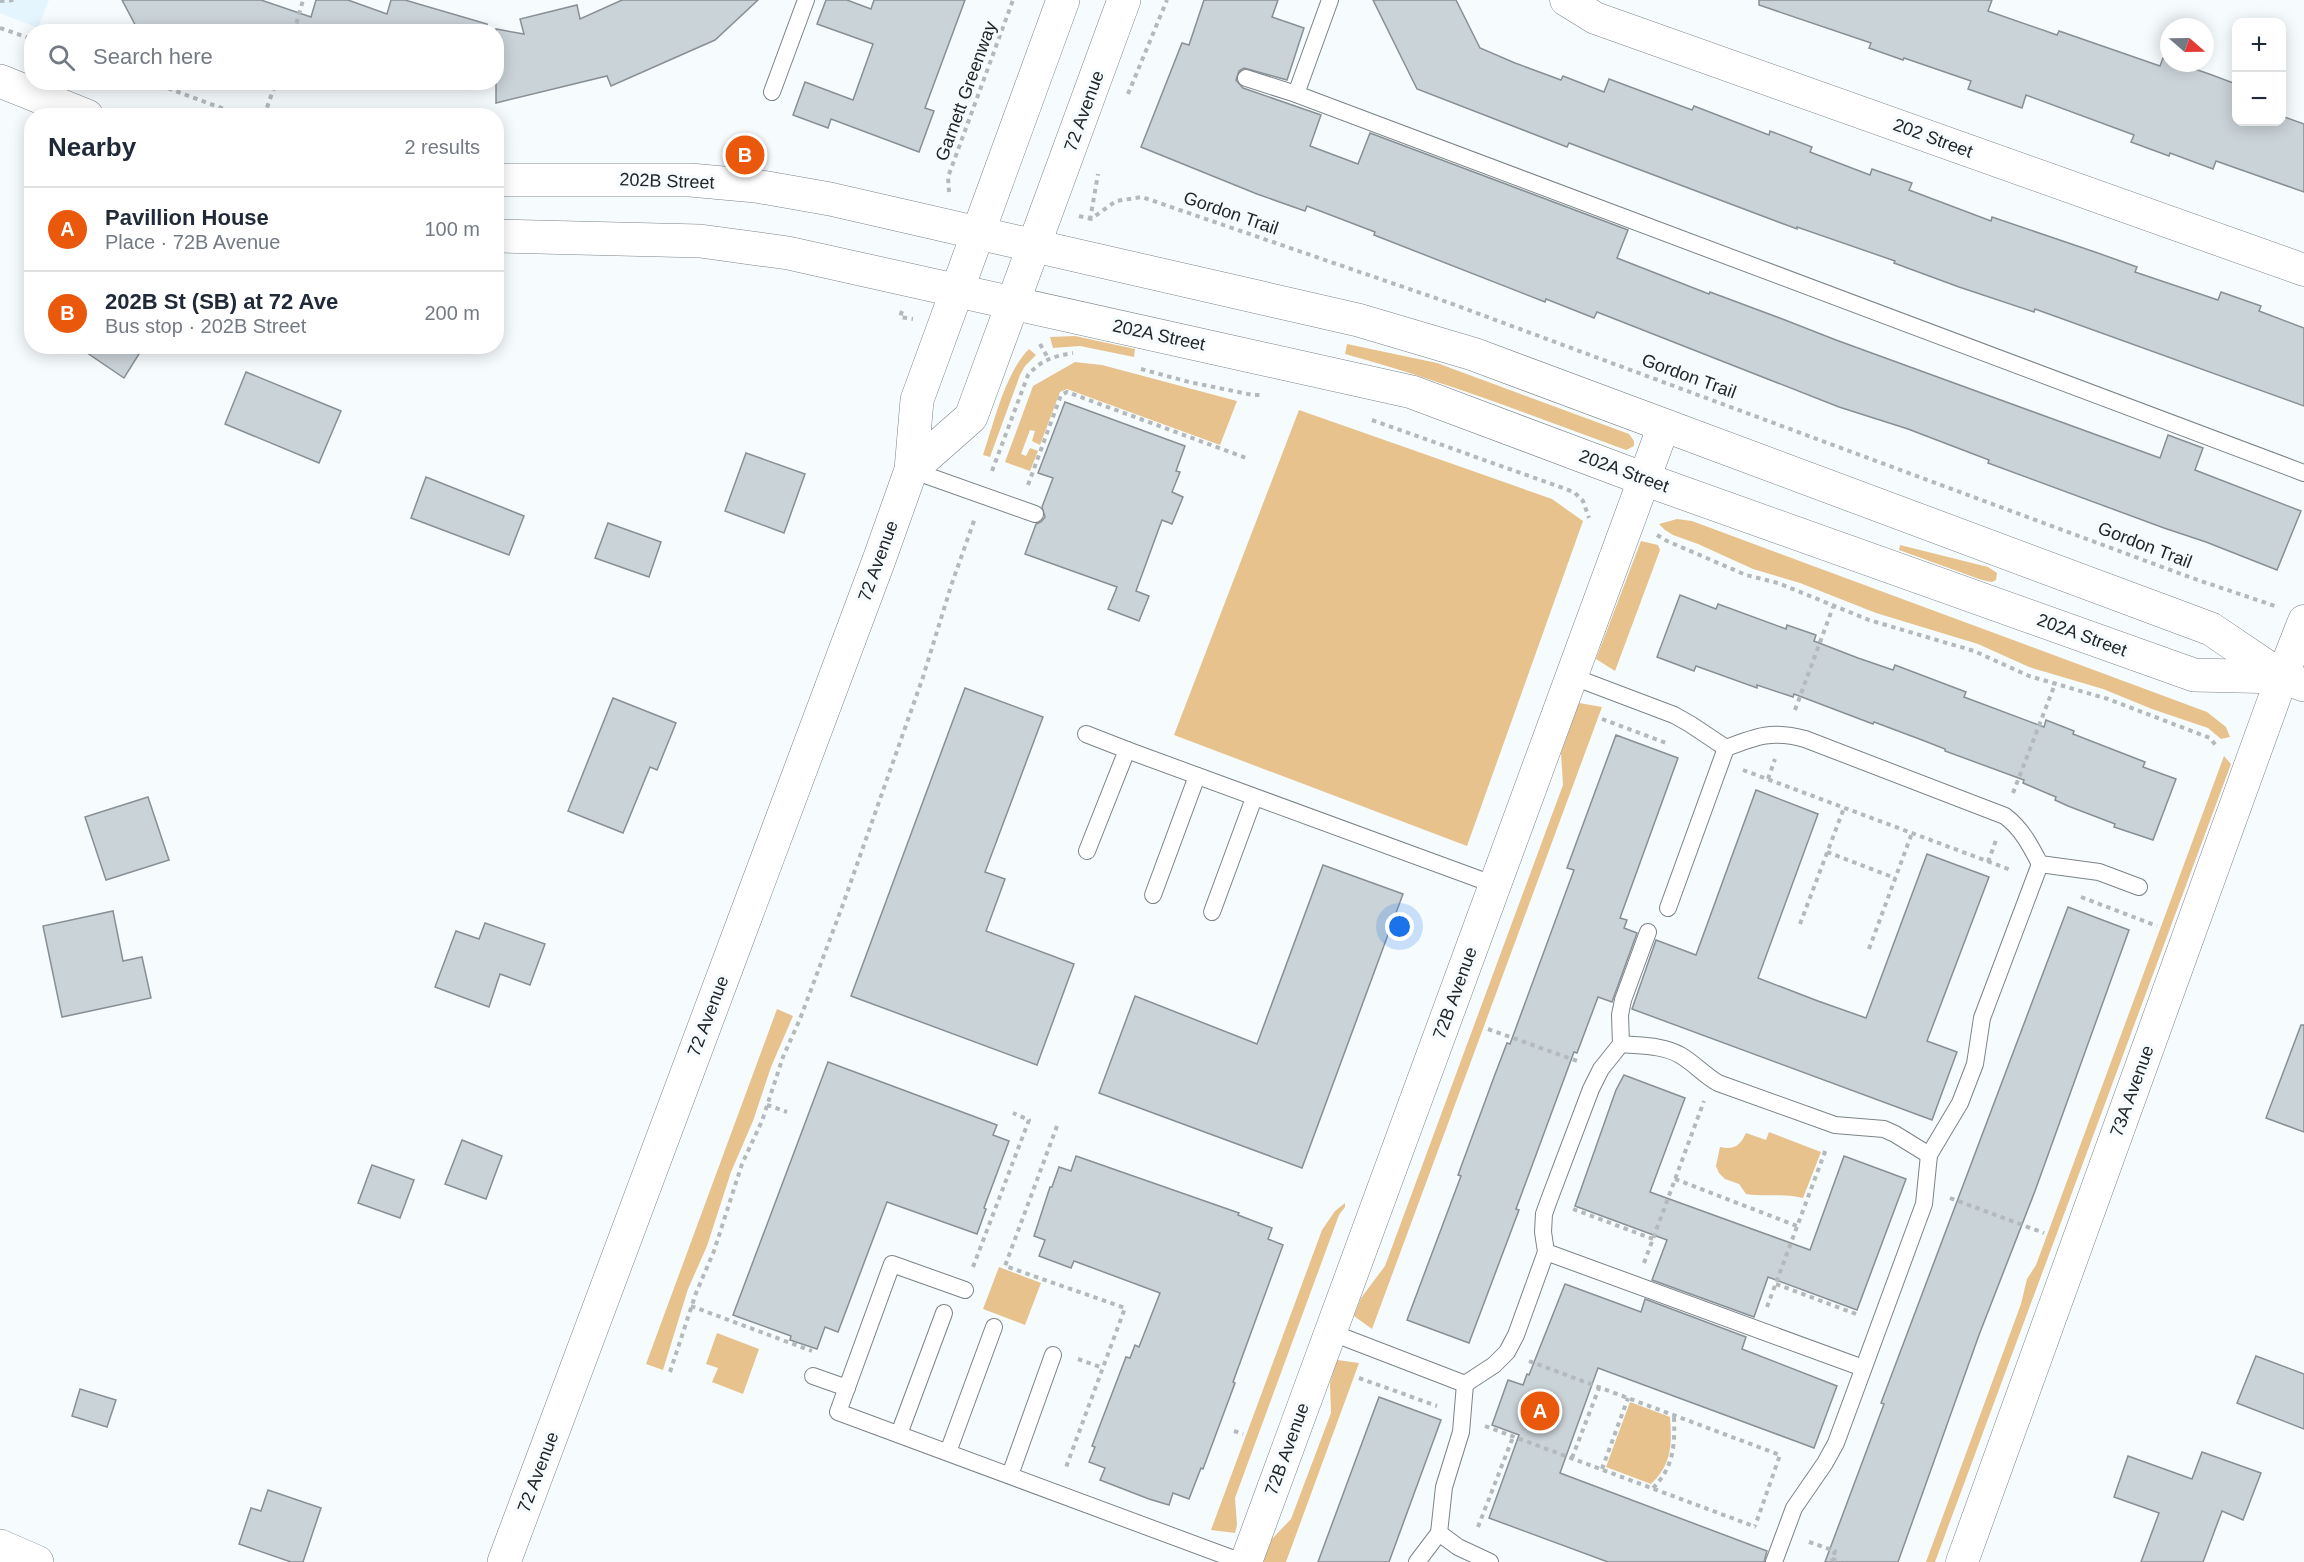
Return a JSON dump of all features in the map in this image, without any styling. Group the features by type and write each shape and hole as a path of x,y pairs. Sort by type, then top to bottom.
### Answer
{"main road":[{"name":"72 Avenue","path":"504,1562 911,470 917,399 1063,0"},
{"name":"72 Avenue","path":"911,470 971,417 1124,0"},
{"path":"0,81 67,108"},
{"name":"202B Street","path":"504,180 690,180 756,186 830,199 976,234"},
{"path":"976,234 1358,320 1473,354 2211,629 2293,681"},
{"path":"504,236 700,241 788,253 956,291"},
{"name":"202A Street","path":"956,291 1412,392 1644,479 2194,675 2293,681"},
{"path":"0,1546 37,1562"}],"street":[{"name":"202 Street","path":"1566,0 1594,18 2304,270"},
{"name":"72B Avenue","path":"1244,1562 1664,424"},
{"name":"73A Avenue","path":"1962,1562 2293,681 2291,614"}],"lane":[{"path":"772,92 806,0"},
{"path":"1296,94 1330,0"},
{"path":"1246,78 1296,94 2304,473"},
{"path":"911,470 1028,511"},
{"path":"1571,676 1674,715 1726,748"},
{"path":"1726,748 1769,733 1805,739 2005,816 2017,825 2026,837 2040,864 1983,1018 1975,1064 1960,1103 1929,1155 1924,1204 1836,1443 1794,1508 1774,1562"},
{"path":"1086,734 1254,798 1495,885"},
{"path":"1668,908 1726,748"},
{"path":"1087,850 1127,750"},
{"path":"1152,895 1197,776"},
{"path":"1212,912 1254,798"},
{"path":"2040,864 2099,873 2139,887"},
{"path":"1465,1384 1494,1365 1507,1352 1516,1335 1546,1252 1543,1232 1544,1214 1591,1089 1601,1069 1621,1044 1620,1015 1623,1000 1648,932"},
{"path":"1621,1044 1667,1050 1681,1055 1718,1083 1834,1125 1884,1129 1929,1155"},
{"path":"1546,1252 1863,1368"},
{"path":"964,1290 892,1263 838,1412 1244,1562"},
{"path":"898,1434 944,1313"},
{"path":"948,1452 994,1327"},
{"path":"1330,1332 1465,1384"},
{"path":"1010,1475 1053,1354"},
{"path":"813,1376 847,1388"},
{"path":"1418,1562 1438,1533 1444,1487 1461,1432 1465,1384"},
{"path":"1438,1533 1464,1550 1490,1562"}],"path":[{"path":"0,1 15,0"},
{"path":"296,24 303,0"},
{"name":"Garnett Greenway","path":"949,192 948,177 1013,0"},
{"path":"1127,98 1167,0"},
{"path":"0,28 24,36"},
{"path":"173,90 222,108"},
{"path":"267,108 273,90"},
{"name":"Gordon Trail","path":"1100,164 1091,219 1116,201 1142,197 1447,302 2291,614"},
{"path":"1040,343 1048,358"},
{"path":"670,1372 691,1306 714,1251 742,1164 767,1105 783,1057 800,1019 842,907 923,677 951,586 1029,375 1036,365 1048,358 1073,353 1083,355"},
{"path":"1134,366 1179,380 1253,396 1273,395"},
{"path":"1028,511 1061,395 1068,392 1249,459"},
{"path":"1364,418 1574,492 1583,501 1588,518"},
{"path":"1650,530 1667,542 1746,575 1778,583 1869,620 1974,651 2028,676 2108,699 2210,738 2217,747"},
{"path":"1792,719 1833,607"},
{"path":"2010,801 2055,684"},
{"path":"1602,719 1673,745"},
{"path":"1768,779 1779,750"},
{"path":"1738,769 2018,872"},
{"path":"1800,924 1844,808"},
{"path":"1988,862 1999,831"},
{"path":"1869,950 1912,833"},
{"path":"1827,852 1895,878"},
{"path":"2072,894 2157,926"},
{"path":"1488,1029 1586,1064"},
{"path":"1641,1269 1707,1094"},
{"path":"767,1105 787,1112"},
{"path":"981,1248 1029,1120 1013,1113"},
{"path":"1057,1126 1005,1266 1125,1308 1057,1493"},
{"path":"1764,1314 1829,1139"},
{"path":"1675,1179 1797,1226"},
{"path":"1941,1195 2044,1233"},
{"path":"1564,1205 1653,1239"},
{"path":"1776,1284 1865,1318"},
{"path":"691,1306 814,1351"},
{"path":"1520,1358 1780,1455 1755,1527"},
{"path":"1359,1378 1444,1409"},
{"path":"1572,1458 1599,1388"},
{"path":"1602,1470 1628,1398"},
{"path":"1653,1488 1666,1473 1674,1452 1674,1416"},
{"path":"1479,1424 1762,1529"},
{"path":"1234,1431 1242,1434"},
{"path":"1473,1536 1486,1511 1513,1437"},
{"path":"1800,1538 1835,1551 1832,1559 1841,1562"}],"shaded area":[{"path":"0,0 49,0 40,24 28,24 0,13"},
{"path":"1075,336 1135,349 1134,357 1080,346 1053,348 1050,337"},
{"path":"1347,344 1437,363 1629,434 1634,441 1634,446 1626,450 1452,387 1345,354"},
{"path":"1029,349 1036,355 1020,375 990,457 983,455 1013,371"},
{"path":"1075,362 1102,365 1237,401 1220,445 1067,389 1060,392 1040,445 1032,441 1035,431 1030,430 1021,454 1026,456 1030,448 1038,451 1030,471 1005,462 1033,386"},
{"path":"1299,410 1552,499 1583,521 1467,846 1174,735"},
{"path":"1677,519 1692,521 2207,712 2226,727 2230,737 2221,739 2208,728 2103,689 2029,667 1978,644 1876,613 1800,583 1753,569 1673,535 1659,524"},
{"path":"1641,541 1658,545 1660,550 1615,671 1596,659"},
{"path":"1900,545 1988,567 1997,573 1996,580 1992,582 1982,580 1899,550"},
{"path":"1579,703 1602,707 1372,1329 1354,1316 1361,1298 1385,1266 1563,785 1561,753"},
{"path":"2224,756 2231,764 1935,1562 1926,1562 2021,1304 2027,1279 2036,1265"},
{"path":"777,1009 793,1016 731,1172 707,1246 688,1289 663,1370 646,1364"},
{"path":"1769,1132 1821,1152 1803,1198 1746,1194 1739,1184 1725,1179 1719,1173 1716,1166 1720,1147 1736,1146 1746,1133 1766,1140"},
{"path":"1345,1203 1235,1498 1237,1525 1235,1533 1211,1530 1322,1230 1335,1211"},
{"path":"999,1267 1041,1283 1025,1325 983,1309"},
{"path":"717,1333 759,1349 743,1394 712,1382 718,1368 706,1364"},
{"path":"1337,1360 1359,1363 1286,1562 1262,1562 1270,1541 1291,1519 1331,1413 1330,1383"},
{"path":"1630,1402 1670,1417 1671,1436 1667,1461 1651,1484 1606,1467"}],"building":[{"path":"122,0 261,0 311,17 316,0 348,0 387,14 391,0 405,0 487,24 135,24"},
{"path":"622,0 758,0 715,40 611,86 607,76 496,103 496,90 504,90 504,30 524,34 520,19 577,5 580,19"},
{"path":"826,0 847,0 871,9 874,0 965,0 925,108 934,111 919,152 831,119 828,128 793,115 805,82 853,100 873,44 817,24"},
{"path":"1204,0 1278,0 1272,17 1304,28 1287,80 1244,68 1239,71 1236,80 1243,88 1321,115 1310,146 1358,164 1370,133 1628,230 1617,258 1709,294 1710,292 2160,458 2168,435 2203,448 2195,470 2301,511 2277,570 1988,463 1989,460 1908,429 1839,407 1597,312 1594,318 1546,299 1545,302 1374,235 1375,232 1307,206 1305,211 1257,194 1141,147 1182,43 1189,45"},
{"path":"1373,0 1456,0 1480,48 1515,63 1561,80 1563,76 1604,92 1609,79 1692,110 1694,106 1769,135 1770,131 1812,147 1810,152 1870,175 1872,169 1912,183 1909,190 1991,221 1992,217 2137,267 2135,272 2218,300 2221,292 2261,306 2259,311 2304,328 2304,406 2035,309 2034,312 1959,287 1894,263 1895,261 1797,227 1797,229 1569,143 1567,147 1417,89"},
{"path":"1759,0 1992,0 1988,11 2057,35 2059,31 2160,66 2160,72 2203,72 2232,83 2232,126 2286,126 2286,117 2304,124 2304,192 2216,161 2213,169 2170,153 2169,156 2131,142 2134,135 2026,95 2022,108 1968,89 1971,81 1869,48 1871,43 1759,5"},
{"path":"89,354 139,354 124,378"},
{"path":"246,372 341,411 319,463 225,424"},
{"path":"1065,402 1185,446 1176,471 1180,472 1172,492 1183,497 1172,524 1162,520 1136,591 1149,596 1139,621 1108,609 1117,587 1025,554 1036,524 1045,517 1042,507 1053,478 1038,473"},
{"path":"746,453 805,474 784,533 725,511"},
{"path":"426,477 524,516 509,555 411,518"},
{"path":"608,523 661,542 649,577 595,558"},
{"path":"1680,595 1716,609 1718,604 1786,629 1787,625 1816,635 1814,641 1858,658 1893,670 1895,665 1966,692 1964,697 2044,727 2046,720 2074,731 2073,734 2145,762 2143,767 2176,779 2153,840 2114,827 2115,824 2055,800 2056,797 2023,783 2024,780 1874,722 1873,724 1794,694 1793,697 1757,685 1757,688 1696,666 1694,671 1657,657"},
{"path":"965,688 1043,717 985,872 1005,879 986,931 1074,964 1037,1065 851,996"},
{"path":"613,698 676,723 657,770 650,767 623,833 568,811"},
{"path":"1616,735 1678,758 1620,918 1627,920 1624,928 1637,933 1612,1002 1598,997 1577,1053 1574,1052 1516,1209 1519,1210 1469,1343 1407,1320 1461,1176 1458,1175 1494,1077 1507,1043 1510,1044 1574,870 1567,868"},
{"path":"1756,790 1818,814 1758,978 1818,1001 1866,1018 1927,854 1989,877 1927,1041 1957,1052 1932,1120 1632,1009 1656,940 1696,955"},
{"path":"148,797 169,860 106,880 85,817"},
{"path":"1323,865 1403,894 1302,1168 1099,1093 1135,996 1257,1044"},
{"path":"2068,907 2129,930 2035,1191 1979,1335 1898,1562 1825,1562 1884,1404 1881,1403"},
{"path":"113,911 123,961 142,957 151,998 62,1017 43,926"},
{"path":"485,923 545,944 530,985 500,974 489,1007 435,987 456,931 479,939"},
{"path":"2301,1025 2304,1025 2304,1132 2266,1118"},
{"path":"828,1062 997,1125 993,1135 1009,1141 984,1208 986,1209 977,1234 887,1202 838,1332 825,1327 817,1349 790,1340 791,1336 733,1315"},
{"path":"1624,1075 1685,1098 1650,1192 1810,1250 1844,1156 1906,1179 1857,1310 1768,1277 1754,1317 1652,1280 1667,1240 1575,1206 1616,1090"},
{"path":"462,1140 502,1156 486,1199 445,1184"},
{"path":"1076,1156 1239,1213 1238,1215 1272,1228 1268,1239 1283,1245 1203,1469 1201,1468 1189,1499 1173,1493 1169,1505 1100,1480 1105,1468 1089,1462 1095,1447 1092,1446 1126,1357 1130,1358 1135,1345 1139,1347 1160,1293 1074,1261 1071,1268 1039,1256 1045,1240 1034,1236 1050,1187 1052,1187 1059,1167 1071,1171"},
{"path":"372,1165 414,1180 400,1218 358,1203"},
{"path":"1565,1284 1641,1312 1645,1299 1746,1337 1742,1349 1837,1386 1814,1448 1598,1368 1560,1473 1767,1551 1764,1562 1608,1562 1489,1518 1519,1435 1492,1425 1508,1380 1523,1385 1527,1374 1529,1375"},
{"path":"2256,1356 2304,1374 2304,1429 2237,1403"},
{"path":"80,1389 116,1400 107,1427 72,1416"},
{"path":"1379,1397 1441,1420 1389,1562 1318,1562"},
{"path":"2202,1452 2261,1473 2243,1520 2222,1511 2203,1562 2141,1562 2159,1513 2114,1497 2128,1456 2192,1479"},
{"path":"268,1490 321,1508 303,1562 291,1562 239,1544 251,1508 261,1511"}],"place":[{"name":"202B St (SB) at 72 Ave","path":"745,155"},
{"name":"Pavillion House","path":"1540,1411"}]}
